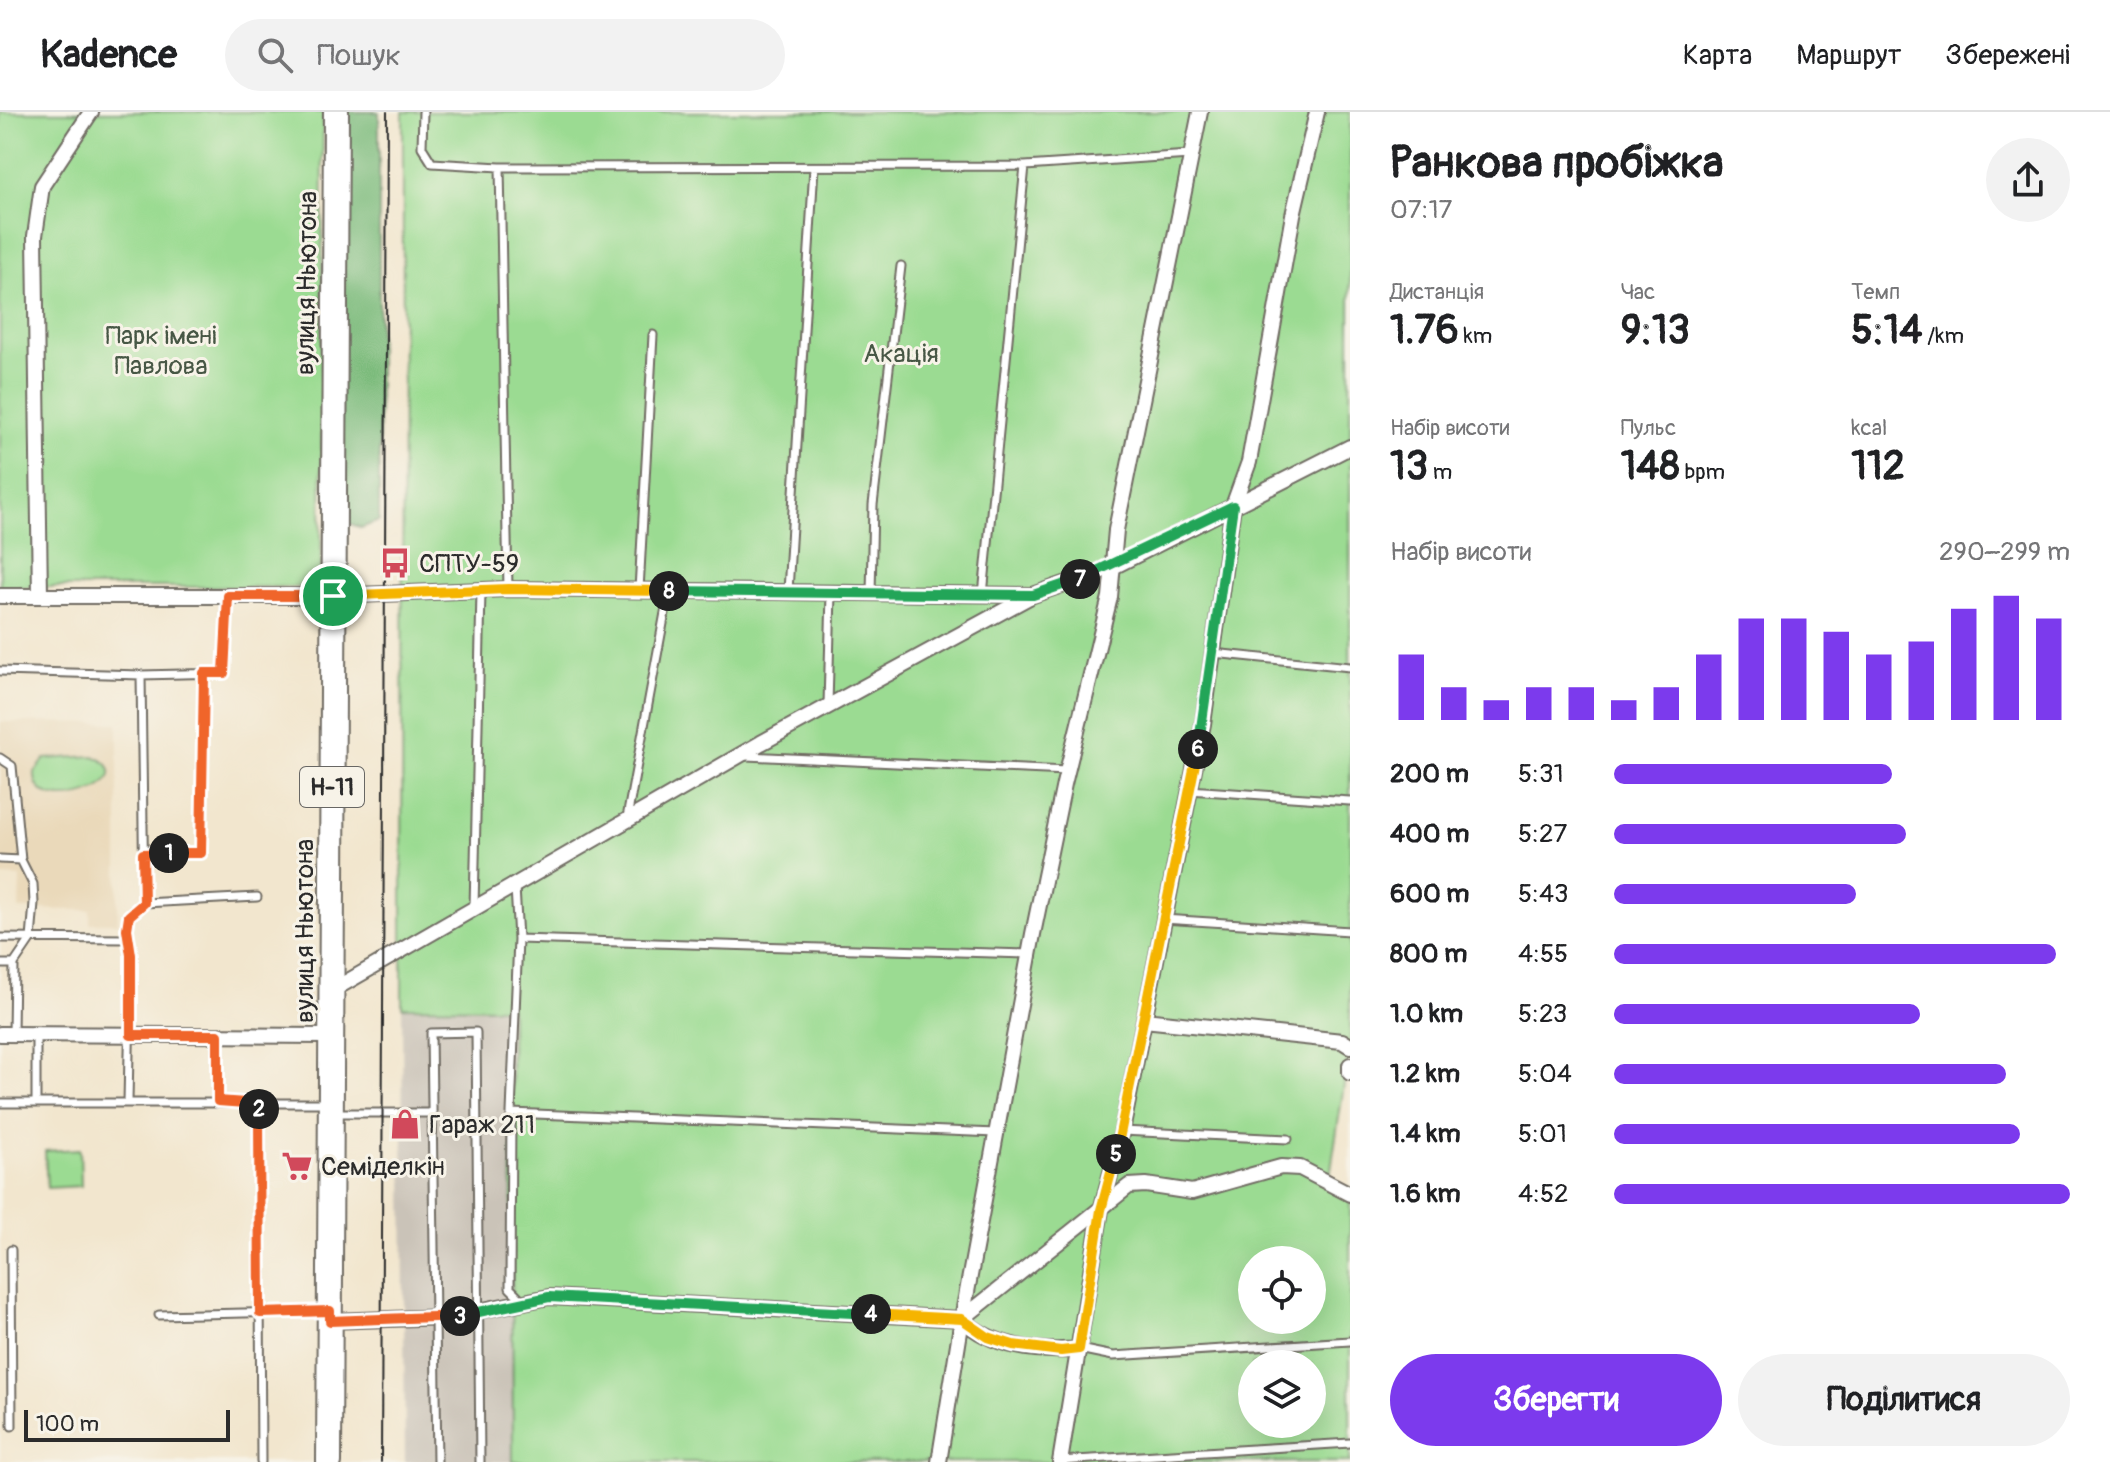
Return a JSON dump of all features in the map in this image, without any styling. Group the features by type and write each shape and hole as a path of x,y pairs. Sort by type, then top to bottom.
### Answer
{"main road":[{"name":"вулиця Ньютона","path":"329,1462 336,112"}],"street":[{"path":"40,596 35,236 42,186 91,112"},
{"path":"939,1462 962,1319 1030,954 1067,771 1110,597 1116,530 1200,112"},
{"path":"1060,1461 1101,1210 1122,1131 1189,790 1213,653 1233,506 1249,462 1293,215 1317,112"},
{"path":"331,991 740,755 1033,595 1113,567 1350,447"},
{"path":"0,596 333,596 508,589 1033,595"},
{"path":"1144,1020 1342,1041 1350,1046"},
{"path":"6,1034 331,1036"},
{"path":"1350,1065 1350,1073"},
{"path":"962,1319 1129,1186 1192,1192 1281,1167 1300,1168 1350,1194"},
{"path":"330,1316 435,1318 478,1314 549,1297 962,1319 988,1337 1013,1345 1061,1351 1079,1349"}],"lane":[{"path":"423,112 422,147 432,163 500,167 1025,166 1192,155"},
{"path":"983,595 1025,166"},
{"path":"500,167 508,589"},
{"path":"788,591 814,167"},
{"path":"871,593 873,505 901,266"},
{"path":"639,590 653,335"},
{"path":"474,908 481,591"},
{"path":"627,820 669,591"},
{"path":"828,707 831,593"},
{"path":"0,671 141,675 224,673 228,596"},
{"path":"1213,653 1350,667"},
{"path":"143,854 201,853 204,673"},
{"path":"141,675 144,903"},
{"path":"740,755 1067,771"},
{"path":"0,758 12,766 21,860 33,884 31,939 14,964 6,1034"},
{"path":"1189,790 1350,801"},
{"path":"0,859 21,860"},
{"path":"515,885 518,939 511,1113 510,1288 523,1302"},
{"path":"128,1102 131,955 126,939 129,916 144,903 257,897"},
{"path":"1163,919 1350,931"},
{"path":"0,938 126,939"},
{"path":"518,939 1030,954"},
{"path":"0,964 14,964"},
{"path":"437,1462 431,1033 476,1032 480,1462"},
{"path":"36,1034 36,1102"},
{"path":"218,1035 218,1101"},
{"path":"0,1103 218,1101 432,1113"},
{"path":"259,1104 261,1462"},
{"path":"511,1113 998,1133"},
{"path":"1122,1131 1288,1139"},
{"path":"11,1250 12,1426"},
{"path":"159,1315 260,1313 330,1316"},
{"path":"0,1315 10,1314"},
{"path":"1079,1349 1113,1356 1350,1341"},
{"path":"1060,1461 1350,1443"}],"shaded area":[{"path":"0,722 118,723 118,923 90,923 90,910 19,909 20,877 0,876"},
{"path":"402,1007 511,1007 513,1462 405,1462"}],"green space":[{"name":"Парк імені Павлова","path":"0,112 323,112 321,587 0,587"},
{"path":"344,112 379,112 379,521 361,528 339,519"},
{"name":"Акація","path":"403,112 1350,112 1350,1046 1329,1182 1350,1194 1350,1462 513,1462 511,1008 402,1007"},
{"path":"94,756 108,767 109,777 100,787 67,797 51,795 39,787 35,772 45,759"},
{"path":"80,1149 81,1186 47,1188 45,1151"}],"tram line":[{"path":"381,1462 387,112"}],"place":[{"name":"СПТУ-59","path":"395,563"},
{"name":"Гараж 211","path":"405,1124"},
{"name":"Семіделкін","path":"297,1166"}],"route":[{"path":"1233,506 1203,724 1122,1131 1101,1210 1079,1349 1061,1351 1013,1345 988,1337 962,1319 549,1297 478,1314 435,1318 330,1321 330,1311 260,1313 259,1104 218,1101 218,1035 131,1035 131,955 126,939 127,929 129,916 144,903 143,854 201,853 204,673 224,673 228,596 333,596 508,589 1033,595 1113,567 1233,506"}]}
